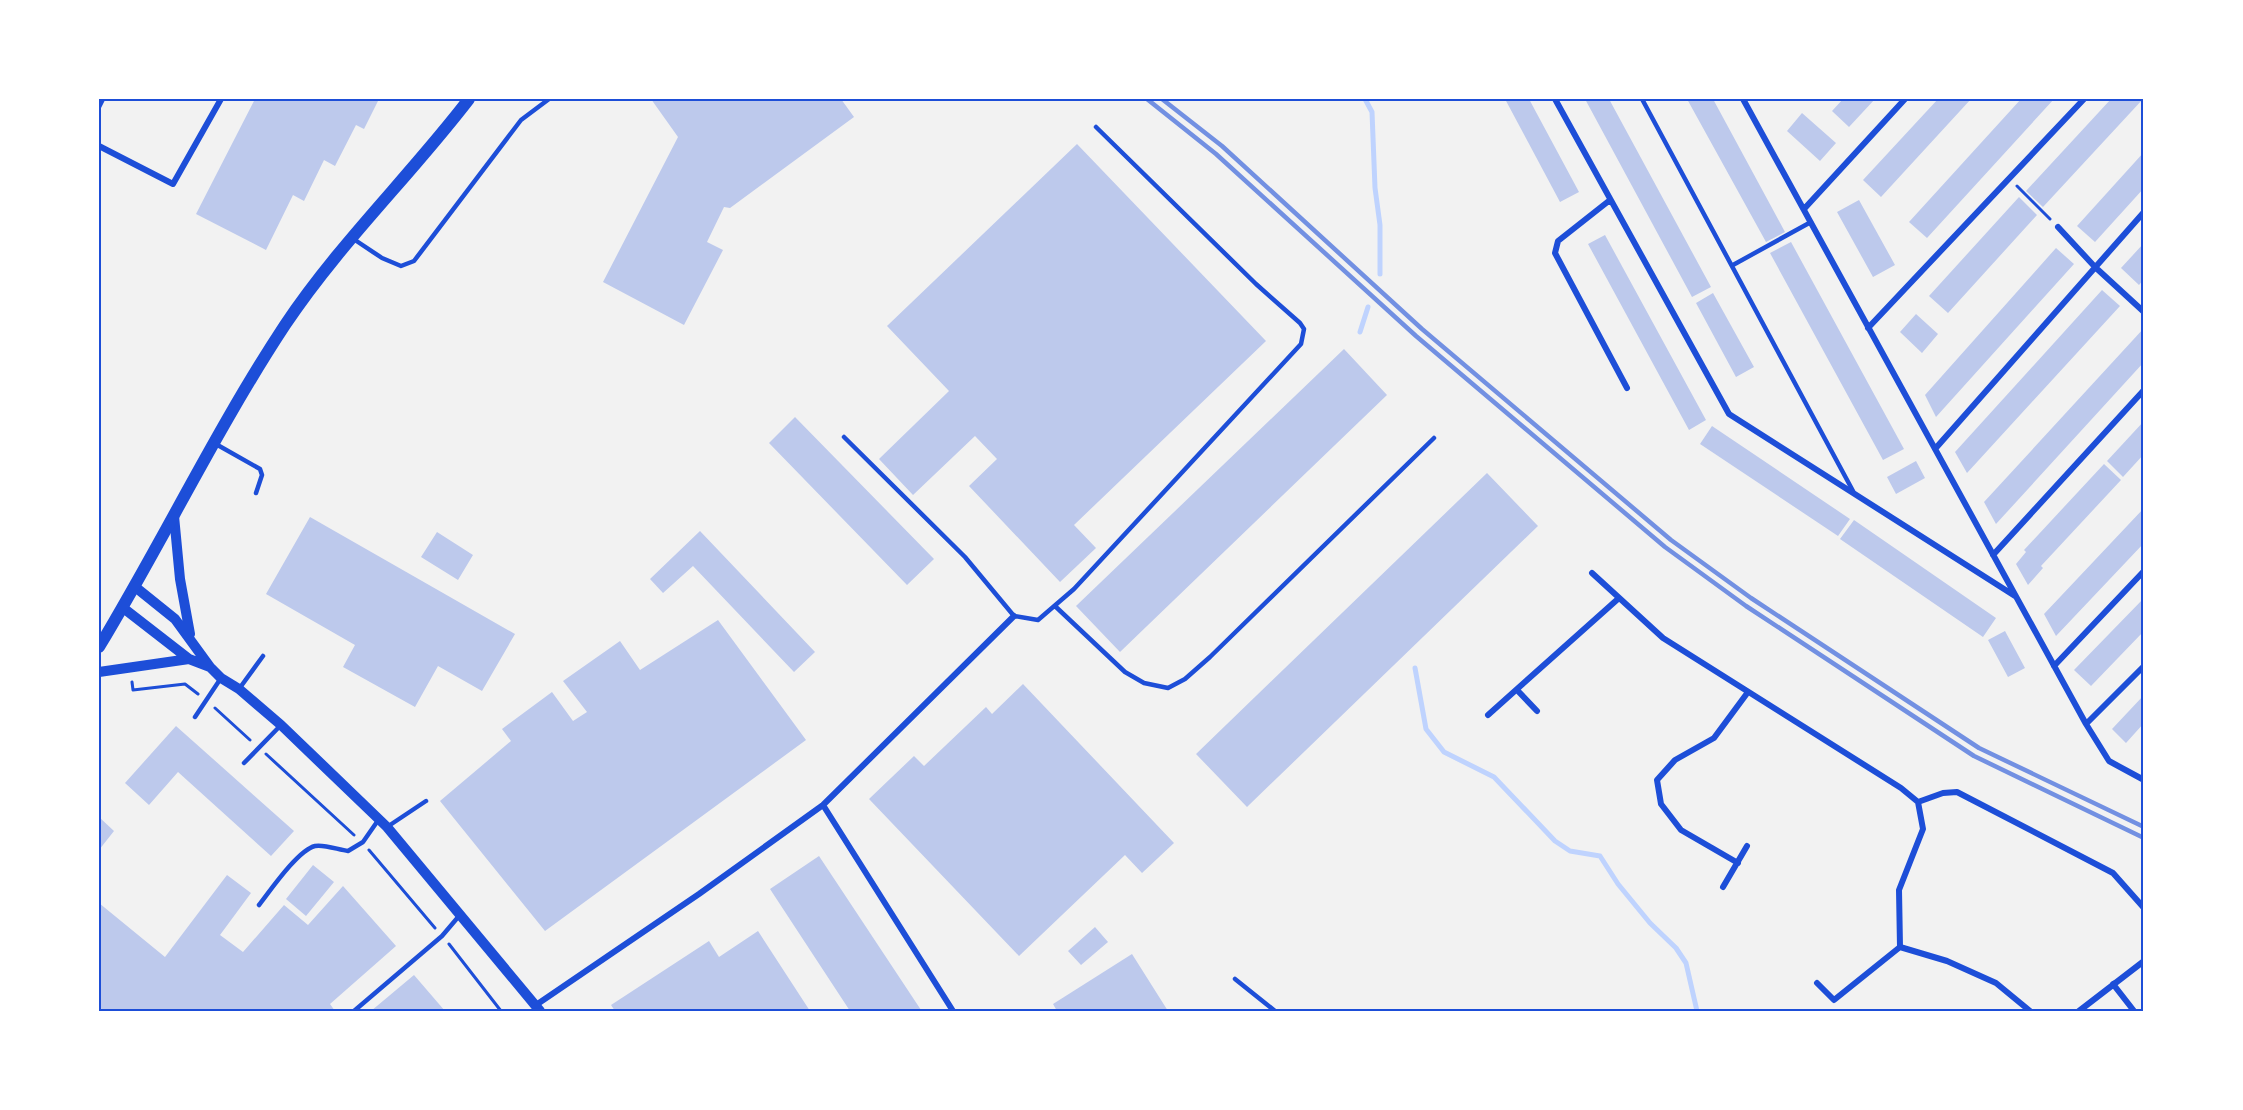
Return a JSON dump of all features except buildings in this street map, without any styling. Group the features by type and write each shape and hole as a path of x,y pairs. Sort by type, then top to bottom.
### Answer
{"main road":[{"path":"99,647 214,443 286,324 352,238 469,99"}],"street":[{"path":"99,146 173,184 221,99"},
{"path":"1556,99 1729,414 2016,597"},
{"path":"1743,99 2086,724 2109,760 2144,780"},
{"path":"1804,209 1905,99"},
{"path":"1868,328 2084,99"},
{"path":"1610,200 1558,241 1555,253 1627,388"},
{"path":"1935,449 2144,212"},
{"path":"2058,226 2095,267 2144,312"},
{"path":"1993,555 2144,390"},
{"path":"174,516 180,579 190,637"},
{"path":"2054,666 2144,571"},
{"path":"1592,573 1662,638 1901,788 1918,802 1923,829 1899,890 1900,947"},
{"path":"134,586 175,619 210,668 281,725 383,823 461,914 534,1009 823,805 1014,616"},
{"path":"1488,715 1619,598"},
{"path":"122,608 189,659 210,668"},
{"path":"99,672 130,665 189,659"},
{"path":"2086,724 2144,666"},
{"path":"1517,690 1537,711"},
{"path":"1738,863 1681,830 1661,804 1657,780 1675,760 1714,738 1748,692"},
{"path":"1918,802 1943,793 1957,792 2113,873 2144,908"},
{"path":"823,805 953,1011"},
{"path":"1723,887 1747,846"},
{"path":"1817,983 1834,1000 1900,947"},
{"path":"1900,947 1947,961 1996,983 2030,1011"},
{"path":"2079,1011 2144,961"},
{"path":"2114,984 2134,1011"}],"lane":[{"path":"99,107 103,99"},
{"path":"352,238 382,258 401,266 414,261 522,120 549,99"},
{"path":"1642,99 1853,491"},
{"path":"844,437 965,557 1014,616 1038,620 1056,607 1301,344 1304,329 1096,127"},
{"path":"1733,265 1811,222"},
{"path":"1056,607 1125,672 1144,683 1168,688 1185,679 1210,657 1434,438"},
{"path":"214,443 260,469 262,476 256,493"},
{"path":"238,689 263,656"},
{"path":"195,717 221,678"},
{"path":"244,763 281,725"},
{"path":"259,905 294,863 309,849 316,845 348,851 363,842 383,823 426,801"},
{"path":"354,1011 442,936 461,914"},
{"path":"1235,979 1275,1011"}],"path":[{"path":"2010,178 2058,226"},
{"path":"130,665 133,690 185,684 206,700 363,842 501,1011"}],"waterway":[{"path":"1365,99 1372,112 1375,188 1380,225 1380,274"},
{"path":"1360,332 1368,307"},
{"path":"1415,668 1426,729 1444,752 1494,777 1555,841 1570,851 1600,856 1618,884 1650,923 1676,948 1686,963 1697,1011"}],"railway":[{"path":"1147,99 1216,154 1416,336 1665,547 1746,606 1974,756 2144,838"},
{"path":"1162,99 1222,146 1422,329 1671,540 1751,598 1979,748 2144,827"}]}
